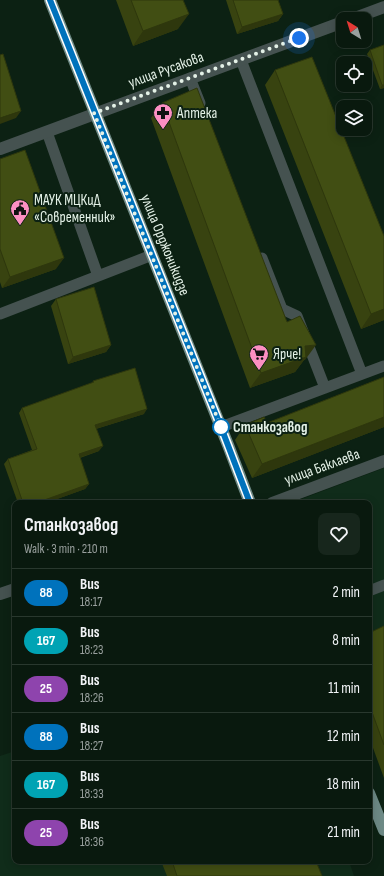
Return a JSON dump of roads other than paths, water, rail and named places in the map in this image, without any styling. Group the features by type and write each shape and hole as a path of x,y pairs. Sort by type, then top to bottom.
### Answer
{"main road":[{"name":"улица Орджоникидзе","path":"50,0 249,500"},
{"path":"372,800 384,830"}],"street":[{"path":"371,12 384,7"},
{"name":"улица Русакова","path":"0,149 336,25"},
{"name":"улица Баклаева","path":"280,500 384,461"},
{"path":"0,594 12,590"}],"lane":[{"path":"241,60 362,374"},
{"path":"190,78 205,114"},
{"path":"47,132 98,276"},
{"path":"259,251 282,309 297,316 325,388"},
{"path":"0,314 152,255"},
{"path":"221,427 384,366"},
{"path":"372,590 384,585"}],"place":[{"name":"Аптека","path":"163,130"},
{"name":"МАУК МЦКиД «Современник»","path":"20,226"},
{"name":"Ярче!","path":"259,371"},
{"name":"Станкозавод","path":"221,427"}]}
